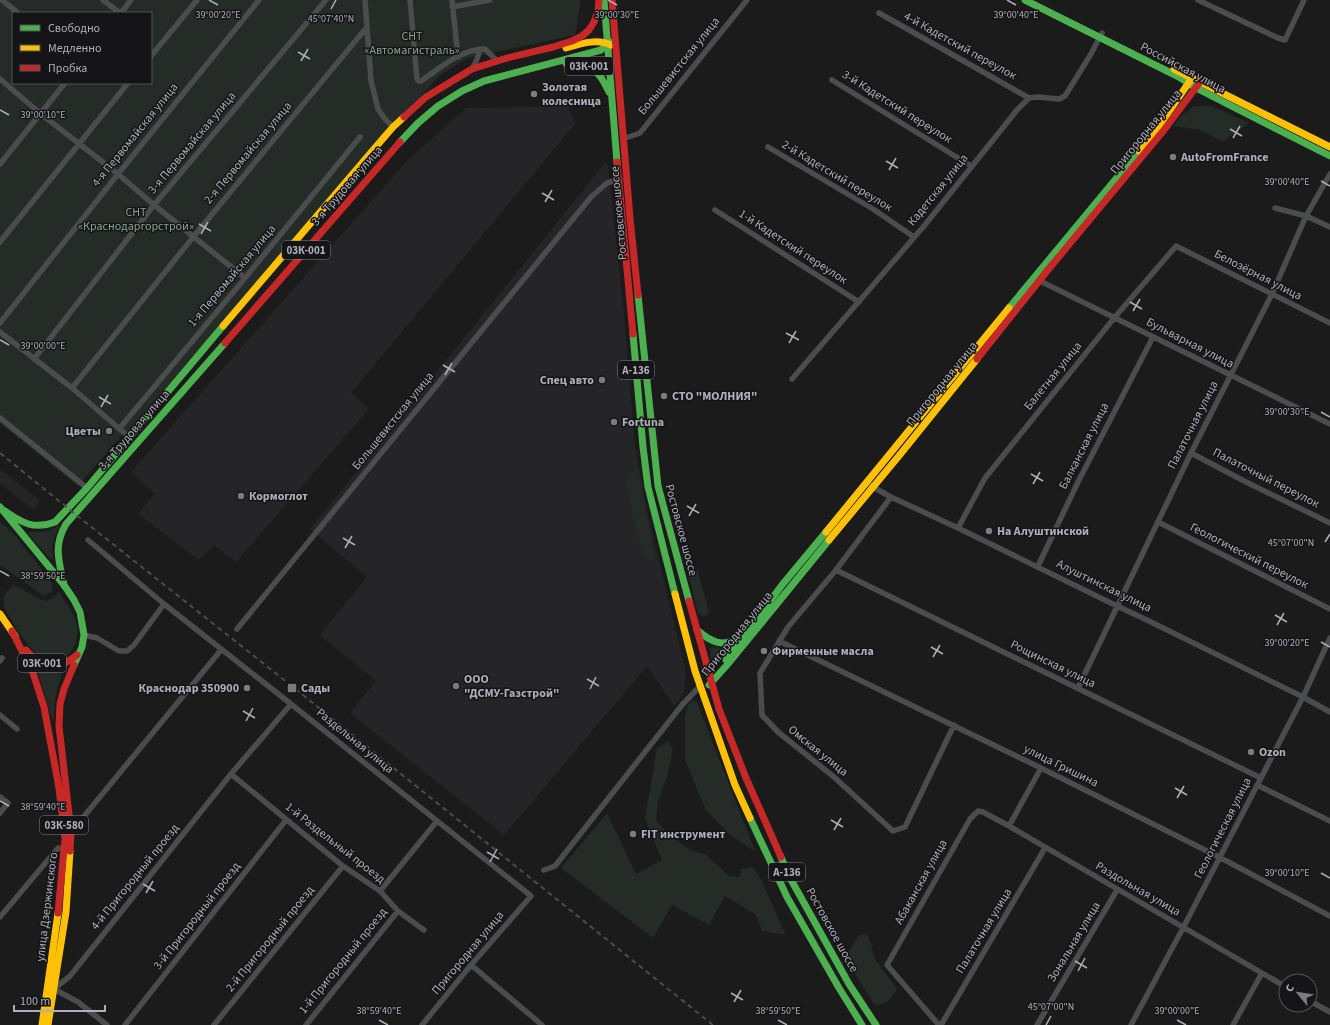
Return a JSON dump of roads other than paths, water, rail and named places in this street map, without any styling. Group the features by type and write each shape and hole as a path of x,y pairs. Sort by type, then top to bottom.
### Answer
{"main road":[{"name":"03К-001","path":"393,127 426,97 472,69 578,39 592,26 598,10 599,0"},
{"name":"Ростовское шоссе","path":"604,0 618,179 648,487 671,579 699,690 735,784 771,865 839,988 862,1025"},
{"name":"Ростовское шоссе","path":"612,0 634,263 658,486 710,682 746,778 789,876 849,984 876,1025"},
{"name":"Российская улица","path":"1025,0 1101,35"},
{"name":"Российская улица","path":"1034,0 1179,77 1191,81 1330,156"},
{"name":"А-136","path":"614,28 608,42 612,46 617,56"},
{"name":"03К-001","path":"508,58 592,42 608,42"},
{"name":"3-я Трудовая улица","path":"64,585 57,546 59,535 66,524 418,123 438,106 462,91 484,81 601,50 608,42"},
{"name":"03К-001","path":"547,65 572,63 585,64 592,67 602,76 612,99"},
{"name":"Пригородная улица","path":"699,690 728,665 870,485 1159,126 1191,81"},
{"name":"Российская улица","path":"1198,85 1330,147"},
{"name":"Пригородная улица","path":"1037,279 1164,130 1198,85"},
{"name":"3-я Трудовая улица","path":"124,433 393,127"},
{"name":"1-я Первомайская улица","path":"2,509 22,523 31,526 50,524 61,516 124,433"},
{"name":"Пригородная улица","path":"710,682 782,585 870,485"},
{"name":"03К-001","path":"0,614 32,657 46,664 62,666 80,652 84,634 80,612 74,600 64,585 2,509"},
{"path":"697,630 713,642 729,643 735,641 752,625"},
{"name":"улица Дзержинского","path":"12,632 33,673 44,707 60,788 64,833 64,849 57,926 42,1025"},
{"name":"улица Дзержинского","path":"48,1025 66,912 70,864 71,832 60,740 60,704 64,689 80,652"}],"street":[{"path":"2,0 17,12"},
{"path":"102,0 119,12"},
{"path":"121,12 131,0"},
{"path":"152,55 197,0"},
{"name":"4-я Первомайская улица","path":"0,323 259,0"},
{"name":"3-я Первомайская улица","path":"34,359 154,205 326,0"},
{"path":"365,0 371,81 378,109 393,127"},
{"path":"410,0 417,79 419,81 458,57 473,50 487,50 497,61"},
{"path":"452,0 458,57"},
{"path":"452,7 490,0"},
{"name":"Большевистская улица","path":"623,139 640,133 747,0"},
{"path":"1198,0 1284,40 1304,0"},
{"name":"4-й Кадетский переулок","path":"879,13 1029,98"},
{"name":"2-я Первомайская улица","path":"72,388 194,236 367,27"},
{"path":"1029,98 1038,97 1059,99 1065,96 1101,35"},
{"path":"472,69 480,49"},
{"path":"0,79 41,114 118,174 245,278"},
{"name":"3-й Кадетский переулок","path":"832,80 971,166"},
{"path":"1,160 41,114 64,84"},
{"path":"0,242 127,84"},
{"name":"Кадетская улица","path":"792,379 859,302 1017,110 1029,98"},
{"name":"1-я Первомайская улица","path":"124,433 245,278 360,137"},
{"name":"2-й Кадетский переулок","path":"768,147 873,209 914,236"},
{"name":"Палаточная улица","path":"1078,688 1158,522 1272,294 1306,216 1330,174"},
{"path":"618,179 627,178"},
{"name":"Большевистская улица","path":"237,629 591,197 607,183 618,179"},
{"path":"1275,208 1306,216 1330,228"},
{"name":"1-й Кадетский переулок","path":"715,210 859,302"},
{"name":"Белозёрная улица","path":"1176,246 1330,323"},
{"name":"Балетная улица","path":"958,528 985,478 1115,317 1176,246"},
{"name":"Бульварная улица","path":"1037,279 1330,424"},
{"path":"0,332 72,388 124,433"},
{"name":"Балканская улица","path":"1038,566 1078,482 1153,337"},
{"path":"0,418 84,485"},
{"name":"Палаточный переулок","path":"1192,453 1246,482 1330,523"},
{"name":"Алуштинская улица","path":"870,485 891,497 1038,566 1150,621 1303,697 1330,712"},
{"path":"779,641 788,627 836,570 891,497"},
{"name":"Геологический переулок","path":"1158,522 1330,608"},
{"name":"Раздельная улица","path":"88,540 221,650 291,704 531,896"},
{"name":"Рощинская улица","path":"836,570 1261,778"},
{"path":"84,634 97,638 119,651 126,651 134,645 164,604"},
{"name":"Геологическая улица","path":"1131,1025 1184,928 1303,697 1330,638"},
{"name":"Омская улица","path":"779,641 760,674 762,714 778,732 834,777 893,831 905,827 954,726"},
{"name":"улица Гришина","path":"779,641 1220,857 1330,916"},
{"path":"71,832 221,650"},
{"name":"Пригородная улица","path":"544,870 555,866 682,705 699,690"},
{"name":"4-й Пригородный проезд","path":"54,989 70,976 231,774 291,704"},
{"path":"0,715 17,729"},
{"path":"1009,826 1041,768"},
{"name":"1-й Раздельный проезд","path":"231,774 343,866 380,891 398,910 424,930"},
{"path":"1257,786 1330,820"},
{"path":"0,797 8,803 0,813"},
{"name":"Раздольная улица","path":"978,811 983,812 1009,826 1278,982"},
{"name":"Абаканская улица","path":"940,1025 887,965 970,819 978,811"},
{"name":"3-й Пригородный проезд","path":"126,1025 286,820"},
{"path":"380,891 438,821"},
{"path":"0,917 58,848 64,849"},
{"name":"Палаточная улица","path":"940,1025 1045,848"},
{"name":"2-й Пригородный проезд","path":"214,1025 343,866"},
{"name":"Зональная улица","path":"1037,1025 1117,890"},
{"name":"Пригородная улица","path":"422,1025 471,964 531,896"},
{"name":"1-й Пригородный проезд","path":"306,1025 398,910"},
{"path":"471,964 542,1025"},
{"path":"1233,1025 1262,973"},
{"path":"54,989 78,1002 107,1025"},
{"path":"1318,1005 1330,1012"}],"railway":[{"path":"0,453 713,1025"}],"place":[{"name":"Золотая колесница","path":"534,94"},
{"name":"AutoFromFrance","path":"1173,157"},
{"name":"Спец авто","path":"602,380"},
{"name":"СТО \"МОЛНИЯ\"","path":"664,396"},
{"name":"Fortuna","path":"614,422"},
{"name":"Цветы","path":"109,431"},
{"name":"Кормоглот","path":"241,496"},
{"name":"На Алуштинской","path":"989,531"},
{"name":"Фирменные масла","path":"764,651"},
{"name":"ООО \"ДСМУ-Газстрой\"","path":"456,686"},
{"name":"Краснодар 350900","path":"247,688"},
{"name":"Сады","path":"292,688"},
{"name":"Ozon","path":"1251,752"},
{"name":"FIT инструмент","path":"633,834"}],"park label":[{"name":"СНТ «Автомагистраль»","path":"412,43"},
{"name":"СНТ «Краснодаргорстрой»","path":"136,219"}]}
